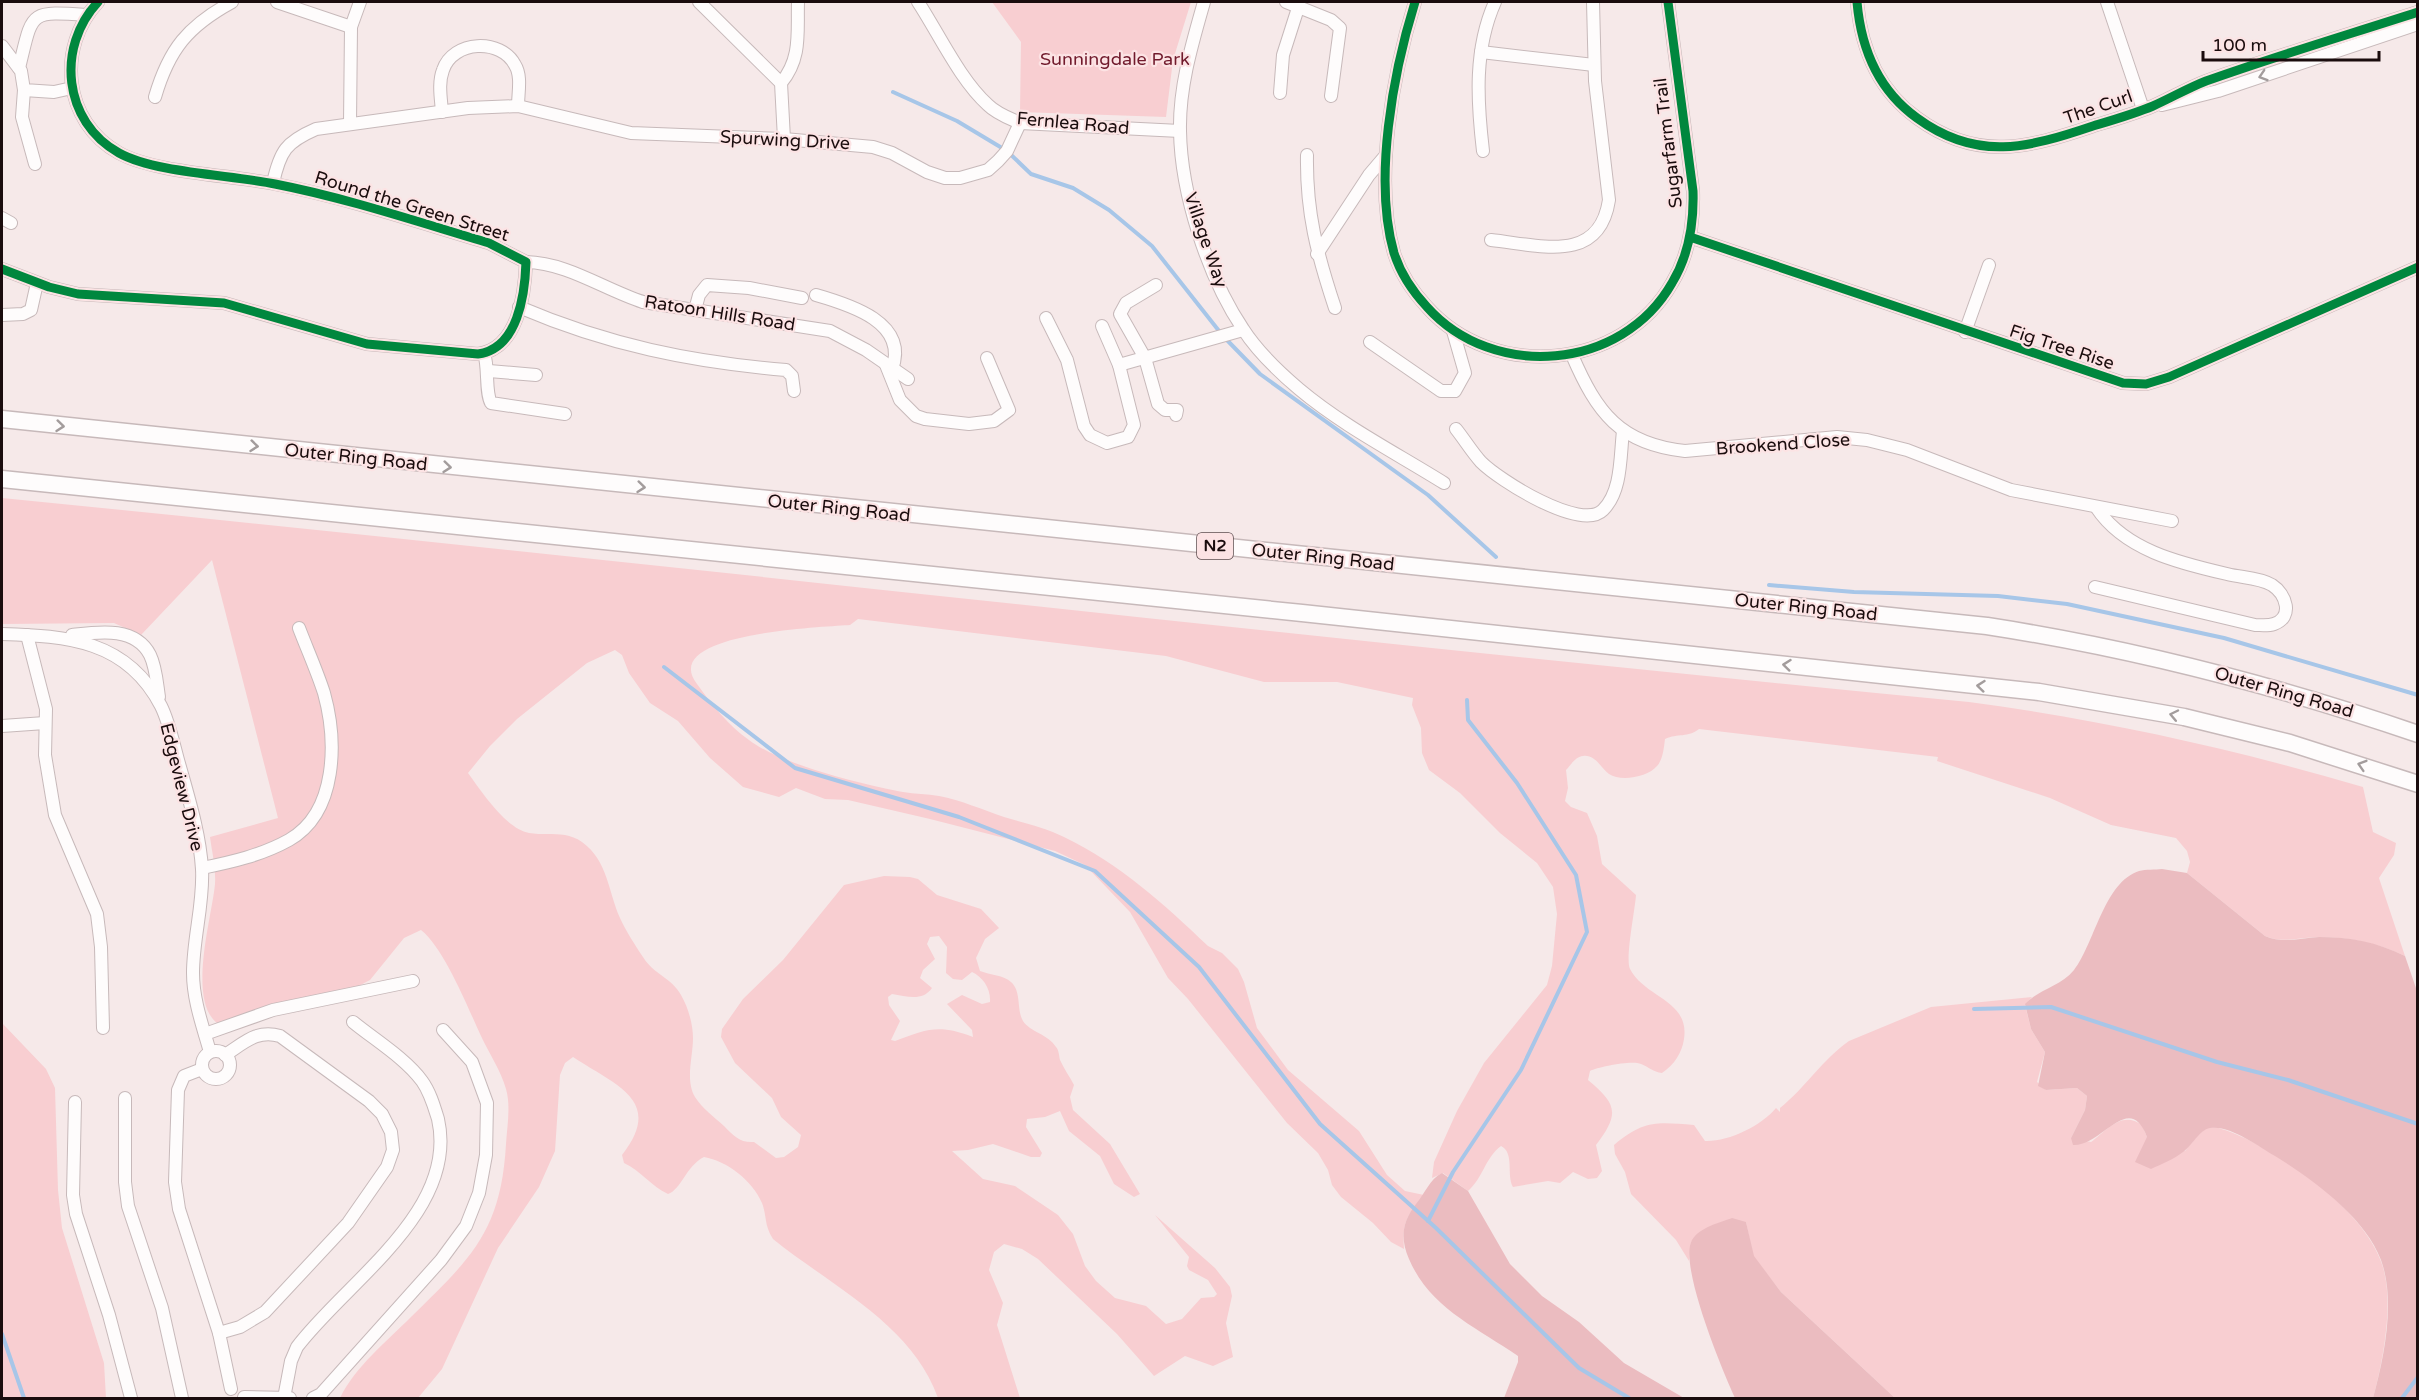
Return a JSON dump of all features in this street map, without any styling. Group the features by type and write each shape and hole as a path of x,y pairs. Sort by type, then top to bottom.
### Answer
{"highway":[{"name":"Outer Ring Road","path":"2,419 1987,626 2114,648 2235,676 2418,734"},
{"path":"2,479 1302,613 2039,692 2184,717 2290,743 2418,784"}],"street":[{"name":"Round the Green Street","path":"98,2 79,29 71,53 72,88 89,126 107,145 130,158 155,165 273,183 489,243 526,262 519,308 511,332 502,342 484,353"},
{"path":"156,97 164,67 174,49 202,22 232,2"},
{"path":"277,2 351,27"},
{"path":"350,123 351,27 360,2"},
{"path":"699,2 781,83"},
{"path":"784,139 781,83 794,64 796,56 798,2"},
{"name":"Fernlea Road","path":"918,2 976,93 990,107 1020,123 1180,131"},
{"name":"Village Way","path":"1204,2 1184,82 1180,131 1187,184 1214,275 1243,330 1299,389 1345,422 1444,483"},
{"path":"1286,2 1331,20 1340,28 1331,96"},
{"name":"Sugarfarm Trail","path":"1415,2 1392,97 1386,155 1387,219 1395,254 1420,299 1453,331 1490,350 1538,357 1572,355 1595,349 1618,337 1650,311 1672,284 1682,263 1690,237 1693,191 1668,2"},
{"path":"1483,151 1476,96 1481,52 1496,2"},
{"path":"1491,240 1572,246 1587,241 1599,230 1606,217 1609,200 1594,65 1593,2"},
{"name":"The Curl","path":"1857,2 1865,46 1875,71 1906,111 1953,139 1977,146 2021,147 2044,142 2148,108 2226,74 2418,12"},
{"path":"2107,2 2148,108"},
{"path":"1280,93 1282,55 1299,8"},
{"path":"19,68 29,27 38,15 46,12 87,15"},
{"name":"The Curl","path":"2148,108 2182,102 2218,91 2418,24"},
{"path":"2,46 19,68 24,90 22,117 35,164"},
{"path":"442,112 440,81 443,69 458,51 472,47 493,48 510,57 517,66 519,77 518,106"},
{"path":"1481,52 1594,65"},
{"path":"24,90 54,92 72,88"},
{"name":"Spurwing Drive","path":"273,183 280,156 287,145 299,136 316,129 476,107 518,106 631,133 784,139 873,147 892,153 927,172 945,178 960,178 981,173 998,161 1007,151 1020,123"},
{"path":"1307,155 1307,191 1317,254 1335,308"},
{"path":"1317,254 1369,175 1386,155"},
{"name":"Fig Tree Rise","path":"1690,237 2101,378 2123,383 2146,384 2205,362 2418,267"},
{"name":"Ratoon Hills Road","path":"526,262 546,262 621,295 643,302 830,331 847,339 908,379"},
{"path":"1965,332 1989,265"},
{"path":"2,269 37,283 78,294 225,303 367,344 484,353 489,371 488,398 491,403 565,414"},
{"path":"2,315 23,315 31,310 37,283"},
{"path":"694,310 699,295 706,285 748,288 802,298"},
{"path":"1156,285 1126,303 1120,314 1145,358 1158,404 1165,410 1178,410 1176,415"},
{"path":"816,295 851,305 888,331 897,350 889,367 900,400 916,416 969,424 994,421 1009,410 987,358"},
{"path":"519,308 594,337 628,347 717,364 786,370 792,376 794,391"},
{"path":"1046,318 1066,360 1084,426 1097,440 1107,443 1128,437 1134,425 1119,365 1102,326"},
{"path":"1119,365 1243,330"},
{"path":"1370,342 1441,391 1455,391 1465,373 1453,331"},
{"name":"Brookend Close","path":"1572,355 1593,400 1623,431 1642,442 1661,448 1685,451 1838,437 1867,440 1907,450 2011,490 2172,521"},
{"path":"489,371 536,375"},
{"path":"1456,429 1481,461 1498,476 1542,501 1586,517 1597,515 1604,509 1615,490 1623,431"},
{"path":"2095,587 2255,625 2272,625 2279,621 2287,609 2286,600 2280,591 2270,584 2198,566 2130,542 2115,531 2096,507"},
{"path":"202,868 231,862 291,839 309,822 322,803 330,774 332,736 324,693 299,628"},
{"path":"58,637 108,631 131,638 150,655 161,707"},
{"name":"Edgeview Drive","path":"2,634 58,637 83,641 115,656 148,685 161,707 184,781 202,868 193,973 195,999 210,1053"},
{"path":"27,635 43,689 47,773 55,815 97,914 101,947 103,1028"},
{"path":"2,726 45,723"},
{"path":"205,1034 273,1011 413,981"},
{"path":"284,1398 291,1361 297,1347 411,1220 427,1196 437,1174 441,1135 430,1094 421,1080 407,1066 353,1022"},
{"path":"313,1398 321,1395 441,1260 466,1226 479,1193 486,1155 487,1103 472,1062 442,1030"},
{"path":"219,1333 240,1327 265,1312 348,1222 387,1167 393,1150 391,1132 382,1114 345,1082 280,1036 268,1032 255,1035 225,1055"},
{"path":"216,1051 225,1055 230,1065 224,1076 211,1077 202,1069 204,1057 216,1051"},
{"path":"202,1069 184,1076 178,1090 175,1182 179,1209 219,1333 227,1394 238,1389 244,1398 290,1398"},
{"path":"125,1098 125,1182 128,1206 162,1308 182,1398"},
{"path":"75,1102 76,1214 109,1315 131,1398"}],"green space":[{"name":"Sunningdale Park","path":"992,2 1191,2 1173,60 1166,117 1020,112 1021,42"},
{"path":"2,498 1477,653 1969,702 2168,737 2266,760 2363,787 2373,832 2396,843 2394,855 2379,878 2405,956 2374,944 2341,938 2285,940 2265,936 2187,873 2190,862 2187,851 2176,838 2111,825 2050,798 1937,761 1938,757 1699,729 1691,734 1665,739 1662,757 1657,766 1647,773 1634,777 1614,776 1591,757 1580,757 1566,770 1568,788 1565,801 1571,807 1587,813 1597,836 1602,864 1636,895 1629,945 1630,969 1646,987 1674,1007 1684,1026 1683,1044 1677,1058 1662,1073 1637,1063 1615,1064 1590,1071 1588,1080 1605,1096 1612,1110 1609,1125 1596,1145 1602,1171 1597,1178 1588,1179 1573,1172 1560,1183 1548,1181 1513,1187 1508,1154 1501,1146 1491,1156 1468,1191 1443,1173 1432,1178 1434,1162 1457,1111 1484,1063 1547,985 1552,966 1557,914 1553,887 1537,863 1500,833 1460,793 1429,770 1422,753 1421,728 1412,705 1413,698 1337,682 1264,682 1166,656 858,619 850,625 750,636 722,643 701,653 691,667 697,684 727,721 763,749 781,758 845,779 903,792 947,798 1057,834 1123,872 1158,900 1208,946 1222,953 1238,969 1257,1028 1288,1070 1359,1131 1387,1175 1405,1191 1424,1195 1407,1219 1404,1249 1391,1242 1373,1223 1341,1197 1332,1185 1328,1170 1318,1153 1287,1123 1188,999 1168,978 1130,912 1085,865 1055,851 848,800 825,799 796,788 779,797 743,787 710,758 678,721 650,703 629,673 622,655 615,650 587,663 517,719 490,746 468,773 503,817 520,830 576,838 597,858 620,918 631,938 647,963 673,984 686,1005 693,1033 690,1083 701,1105 738,1138 754,1142 776,1158 784,1157 798,1147 801,1135 781,1117 772,1098 735,1063 721,1037 722,1029 743,999 783,960 844,885 884,876 918,879 937,895 981,909 999,928 985,939 976,958 980,971 1005,978 1014,986 1023,1021 1053,1043 1058,1050 1060,1060 1074,1085 1070,1097 1073,1110 1110,1144 1140,1194 1134,1197 1114,1184 1100,1156 1069,1131 1060,1111 1045,1117 1027,1119 1026,1127 1042,1153 1040,1157 1031,1157 993,1144 952,1151 983,1179 1015,1186 1058,1215 1073,1234 1085,1266 1096,1281 1115,1298 1146,1306 1166,1324 1182,1319 1201,1298 1214,1297 1217,1294 1208,1280 1189,1270 1187,1266 1189,1257 1155,1215 1215,1268 1230,1287 1232,1296 1226,1323 1233,1357 1213,1366 1185,1356 1154,1376 1117,1334 1038,1259 1022,1249 1004,1244 994,1252 989,1270 1003,1303 997,1325 1020,1398 938,1398 926,1372 890,1328 868,1308 773,1239 758,1195 745,1179 730,1167 704,1157 693,1166 677,1188 668,1194 624,1163 622,1155 634,1136 638,1120 636,1107 629,1096 618,1086 573,1057 565,1063 560,1075 555,1151 539,1187 498,1248 442,1369 418,1398 340,1398 363,1365 466,1260 490,1222 503,1174 508,1124 506,1089 501,1076 447,964 421,930 404,938 370,980 351,990 217,1023 208,1011 202,977 215,884 210,837 278,818 212,560 141,635 114,623 2,624","holes":["939,936 947,947 946,973 953,979 962,980 972,972 983,980 988,988 990,1002 982,1004 962,995 947,1004 972,1030 973,1037 942,1029 916,1033 895,1041 891,1040 900,1021 889,1005 888,997 892,994 919,997 928,992 932,988 920,978 923,970 935,959 927,944 930,937"]},
{"path":"2032,997 2025,1005 2031,1029 2045,1052 2037,1082 2046,1090 2077,1088 2087,1096 2085,1110 2071,1138 2091,1142 2115,1123 2128,1120 2142,1125 2147,1137 2185,1151 2207,1128 2228,1131 2277,1155 2304,1173 2351,1215 2375,1248 2385,1274 2386,1328 2381,1366 2373,1398 1895,1398 1781,1292 1753,1256 1746,1222 1691,1242 1689,1261 1676,1240 1631,1194 1625,1172 1615,1154 1614,1145 1642,1127 1660,1123 1694,1125 1705,1141 1734,1136 1762,1121 1776,1108 1780,1112 1780,1108 1849,1041 1931,1007"},
{"path":"2,1023 46,1069 55,1088 58,1190 62,1228 104,1363 106,1398 2,1398"}],"shaded area":[{"path":"2162,869 2187,873 2265,936 2285,940 2319,937 2352,939 2384,947 2405,956 2418,994 2417,1398 2373,1398 2387,1329 2388,1293 2385,1276 2381,1260 2373,1244 2363,1229 2336,1200 2290,1165 2235,1133 2218,1128 2206,1129 2179,1155 2151,1169 2135,1162 2147,1137 2140,1124 2132,1119 2123,1119 2094,1138 2073,1145 2071,1138 2085,1110 2087,1096 2077,1088 2046,1090 2038,1086 2045,1052 2031,1029 2025,1004 2074,970 2108,901 2127,877 2139,871"},
{"path":"1442,1173 1468,1191 1510,1264 1542,1296 1579,1322 1624,1363 1684,1398 1504,1398 1518,1362 1518,1356 1442,1304 1418,1276 1404,1244 1405,1224 1411,1211 1431,1183"},
{"path":"1732,1218 1746,1222 1754,1256 1781,1292 1895,1398 1735,1398 1721,1366 1696,1294 1689,1253 1695,1236 1710,1226"}],"waterway":[{"path":"893,92 957,121 1007,151 1031,174 1073,188 1109,210 1152,246 1223,336 1260,374 1428,495 1496,557"},
{"path":"1769,585 1854,592 1998,596 2067,604 2224,638 2418,695"},
{"path":"664,667 795,768 959,817 1095,871 1199,967 1320,1124 1436,1228 1579,1368 1629,1398"},
{"path":"1428,1221 1453,1172 1521,1070 1587,932 1576,875 1517,783 1468,720 1467,700"},
{"path":"1974,1009 2051,1007 2217,1062 2288,1080 2418,1124"},
{"path":"2,1334 24,1398"},
{"path":"2402,1398 2418,1377"}],"cycle path":[{"path":"2,269 49,287 78,294 224,303 367,344 478,354 492,350 502,342 511,331 517,318 524,289 526,262 489,243 329,196 257,181 194,173 134,160 119,153 100,139 86,123 77,103 72,83 71,61 76,40 85,20 98,2"},
{"path":"1415,2 1399,61 1388,127 1385,193 1394,253 1408,282 1422,301 1454,331 1486,347 1520,355 1556,356 1590,349 1622,334 1650,312 1672,283 1683,261 1693,215 1693,191 1668,2"},
{"path":"1857,2 1867,52 1882,81 1903,107 1939,132 1961,141 1982,146 2003,147 2047,140 2123,117 2153,106 2206,81 2418,12"},
{"path":"1690,237 2123,383 2146,384 2169,377 2418,267"}]}
